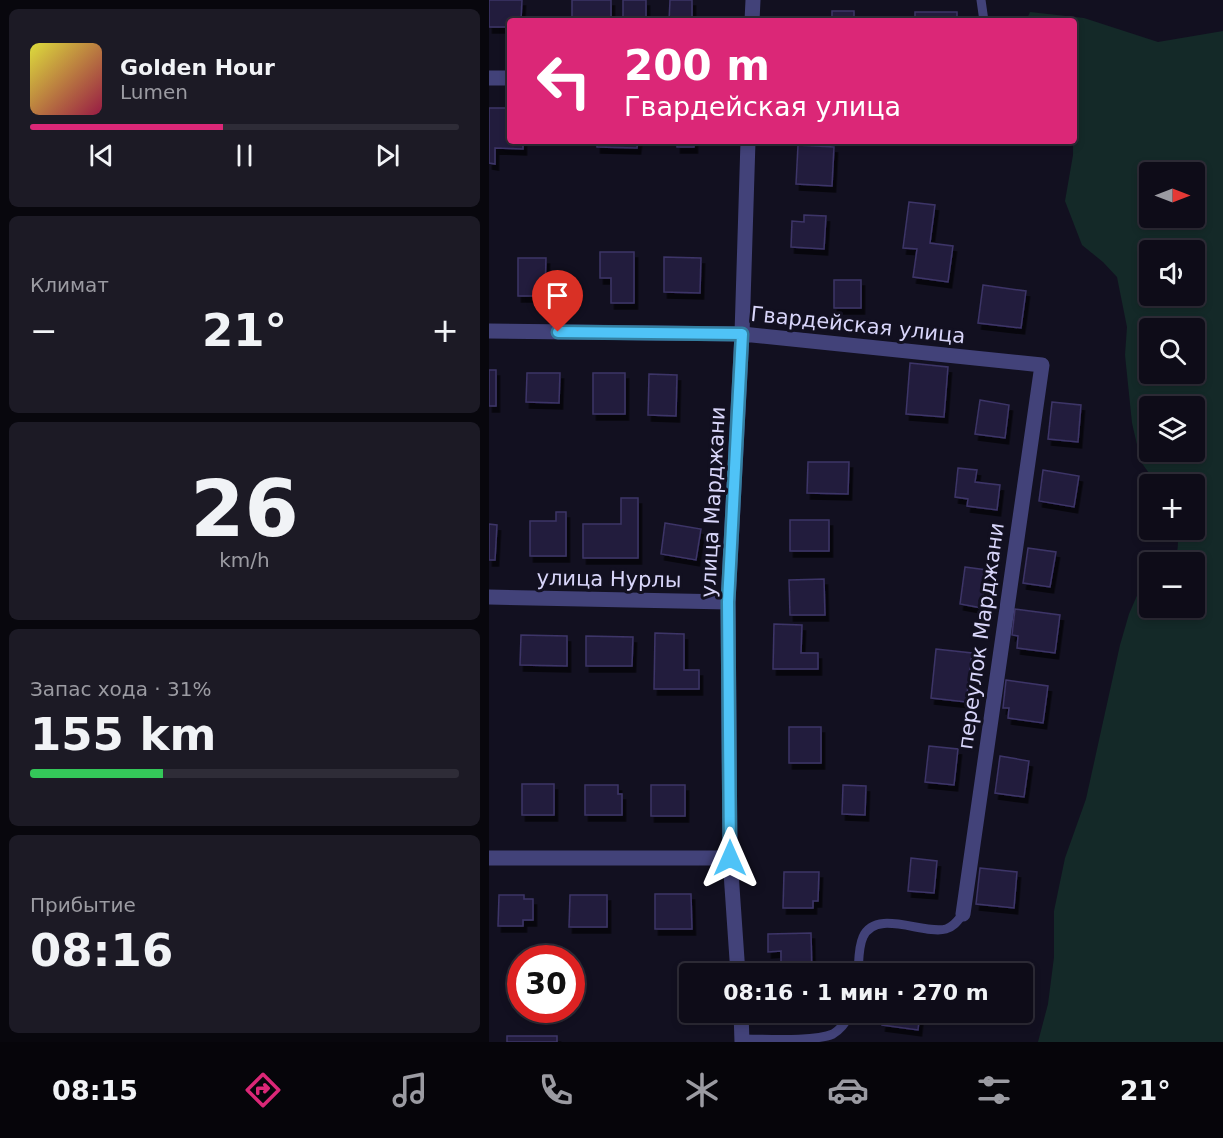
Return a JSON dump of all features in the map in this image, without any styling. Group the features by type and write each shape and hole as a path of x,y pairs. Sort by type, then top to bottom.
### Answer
{"street":[{"path":"752,18 753,0"},
{"path":"489,78 507,78"},
{"name":"улица Марджани","path":"737,963 730,858 728,602 742,334 748,144"},
{"name":"Гвардейская улица","path":"489,331 742,334 1042,365"},
{"name":"переулок Марджани","path":"963,914 1042,365"},
{"name":"улица Нурлы","path":"489,597 728,602"},
{"path":"489,858 730,858"},
{"path":"742,1023 743,1040"}],"lane":[{"path":"981,0 984,18"},
{"path":"859,963 861,944 869,928 884,923 937,930 947,929 956,924 963,914"},
{"path":"743,1040 819,1039 832,1034 844,1023"}],"green space":[{"path":"1030,12 1084,18 1158,42 1223,31 1223,1042 1038,1042 1048,1004 1054,957 1054,911 1065,858 1086,799 1129,614 1139,591 1139,618 1205,618 1205,552 1177,552 1178,540 1205,540 1205,474 1150,474 1141,462 1205,462 1205,396 1139,396 1139,453 1132,423 1125,355 1127,327 1117,277 1082,245 1065,201 1073,144 1077,144 1077,18 1027,18"}],"building":[{"path":"489,0 522,0 521,18 507,18 507,27 489,27"},
{"path":"572,0 611,0 611,18 572,18"},
{"path":"623,0 646,0 646,18 623,18"},
{"path":"670,0 692,0 692,18 669,18"},
{"path":"832,11 854,11 854,18 832,18"},
{"path":"915,12 957,12 957,18 915,18"},
{"path":"489,108 507,108 507,144 523,144 523,149 495,148 495,164 489,163"},
{"path":"597,144 638,144 637,148 597,147"},
{"path":"677,144 694,144 694,147 677,147"},
{"path":"798,145 834,147 832,186 796,184"},
{"path":"909,202 935,205 930,243 953,246 948,282 913,277 917,249 903,248"},
{"path":"804,215 826,216 824,249 791,247 792,221 804,222"},
{"path":"600,252 634,252 634,303 611,303 611,278 600,278"},
{"path":"664,257 701,258 700,293 664,292"},
{"path":"518,258 546,258 545,296 518,296"},
{"path":"834,280 861,280 861,308 834,308"},
{"path":"983,285 1026,291 1021,328 978,323"},
{"path":"910,363 948,367 944,417 906,414"},
{"path":"489,370 496,370 496,406 489,406"},
{"path":"527,373 560,373 559,403 526,402"},
{"path":"593,373 625,373 625,414 593,414"},
{"path":"649,374 677,375 676,416 648,415"},
{"path":"980,400 1009,405 1005,438 975,434"},
{"path":"1052,402 1081,405 1078,442 1048,439"},
{"path":"808,462 849,462 848,494 807,493"},
{"path":"958,468 977,470 975,482 1000,485 997,510 967,506 968,499 955,497"},
{"path":"1043,470 1079,476 1074,507 1039,501"},
{"path":"621,498 638,498 638,558 583,558 583,524 621,524"},
{"path":"556,512 566,512 566,556 530,556 530,521 556,521"},
{"path":"790,520 829,520 829,551 790,551"},
{"path":"665,523 701,529 696,560 661,554"},
{"path":"489,524 497,525 495,560 489,560"},
{"path":"1028,548 1056,552 1050,587 1023,583"},
{"path":"965,567 987,570 982,608 960,604"},
{"path":"824,579 825,615 790,615 789,580"},
{"path":"1015,609 1060,615 1055,653 1017,648 1018,636 1012,635"},
{"path":"774,624 802,625 801,653 818,653 818,669 773,669"},
{"path":"655,633 684,634 684,670 699,670 699,689 654,689"},
{"path":"521,635 567,636 567,666 520,665"},
{"path":"586,636 633,637 632,666 586,666"},
{"path":"936,649 972,653 966,702 931,698"},
{"path":"1006,680 1048,686 1043,723 1008,718 1009,708 1003,708"},
{"path":"789,727 821,727 821,763 789,763"},
{"path":"929,746 958,749 954,785 925,782"},
{"path":"1000,756 1029,761 1024,797 995,793"},
{"path":"522,784 554,784 554,815 522,815"},
{"path":"585,785 618,785 618,794 622,794 622,815 585,815"},
{"path":"651,785 685,785 685,816 651,816"},
{"path":"843,785 866,786 865,815 842,814"},
{"path":"911,858 937,861 934,893 908,891"},
{"path":"980,868 1017,872 1014,908 976,904"},
{"path":"784,872 819,872 818,901 813,901 813,908 783,908"},
{"path":"655,894 691,894 692,929 655,929"},
{"path":"499,895 524,895 524,899 533,899 533,920 523,920 523,926 498,926"},
{"path":"570,895 607,895 607,927 569,927"},
{"path":"811,933 812,963 781,963 781,951 768,952 768,934"},
{"path":"882,1023 919,1023 918,1030 882,1025"},
{"path":"507,1036 557,1036 557,1042 507,1042"}],"route":[{"path":"558,332 742,334 728,602 730,858"}]}
